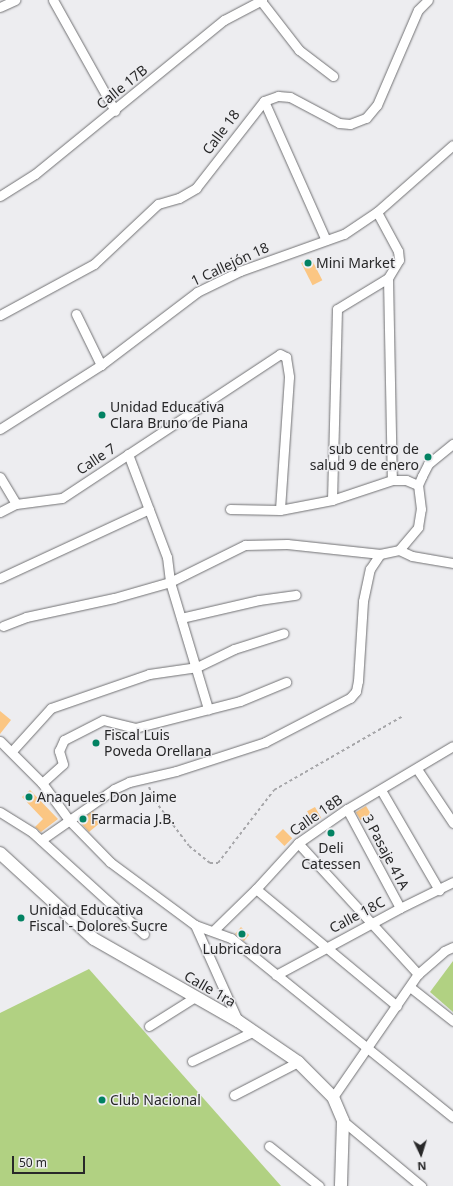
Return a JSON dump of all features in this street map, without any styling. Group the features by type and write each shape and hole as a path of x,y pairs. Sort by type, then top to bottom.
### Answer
{"street":[{"path":"0,7 15,0"},
{"path":"53,0 115,111"},
{"path":"261,0 299,50 333,76"},
{"name":"Calle 17B","path":"0,196 35,174 115,111 224,20 261,0"},
{"path":"326,240 264,101 278,96 290,97 339,123 360,122 373,112 377,105 418,10 428,0"},
{"name":"Calle 18","path":"0,315 94,264 158,204 179,198 196,188 264,101"},
{"name":"1 Callejón 18","path":"0,429 101,365 197,292 240,271 344,234 377,212 453,145"},
{"path":"332,500 336,309 388,278 398,263 399,256 377,212"},
{"path":"388,278 392,480"},
{"path":"76,314 101,365"},
{"name":"Calle 7","path":"0,512 16,504 62,498 280,354 286,357 289,377 280,510"},
{"path":"399,550 418,527 421,509 418,485 428,464 453,444"},
{"path":"128,454 167,557 170,582 197,667 208,709"},
{"path":"0,477 16,504"},
{"path":"230,509 280,510 332,500 392,480 406,480 418,485"},
{"path":"0,578 149,509"},
{"path":"3,626 26,616 114,598 170,582 245,546 287,544 380,554 399,550 412,556 453,562"},
{"path":"41,840 114,789 144,776 176,771 265,742 350,698 356,691 358,681 363,601 370,569 380,554"},
{"path":"181,618 259,600 296,595"},
{"path":"12,751 51,708 149,674 197,667 234,649 284,633"},
{"path":"42,783 63,764 59,751 64,740 103,720 135,728 240,701 286,682"},
{"path":"0,741 12,751 42,783 69,820 110,862 195,925 231,938 453,1117"},
{"name":"Calle 18B","path":"213,931 256,889 298,843 347,809 452,748"},
{"path":"417,769 453,822"},
{"path":"381,790 439,890"},
{"name":"3 Pasaje 41A","path":"347,809 400,908"},
{"path":"0,812 41,840 144,934"},
{"path":"298,843 418,974"},
{"name":"Calle 1ra","path":"0,853 94,939 238,1021 298,1062 333,1097 343,1121 341,1186"},
{"name":"Calle 18C","path":"276,975 400,908 453,882"},
{"path":"256,889 324,948 397,1006"},
{"path":"195,925 238,1021"},
{"path":"333,1097 418,974 444,951 453,947"},
{"path":"410,987 453,1021"},
{"path":"149,1026 195,997"},
{"path":"192,1061 252,1032"},
{"path":"234,1095 298,1062"},
{"path":"343,1121 421,1186"},
{"path":"269,1146 319,1186"}],"path":[{"path":"144,776 156,801 181,836 210,863 218,863 274,790 403,716"}],"green space":[{"path":"453,961 453,1012 430,992"},
{"name":"Club Nacional","path":"89,969 281,1186 0,1186 0,1013"}],"building":[{"path":"311,258 322,280 313,285 301,263"},
{"path":"0,711 11,720 0,734"},
{"path":"30,790 58,819 41,832 35,827 43,819 22,797"},
{"path":"366,806 371,814 361,820 356,812"},
{"path":"315,807 321,818 313,823 307,811"},
{"path":"93,811 101,822 89,832 79,821"},
{"path":"283,829 292,838 284,846 275,837"},
{"name":"Lubricadora","path":"241,927 249,935 244,941 235,934"}],"place":[{"name":"Mini Market","path":"308,263"},
{"name":"Unidad Educativa Clara Bruno de Piana","path":"102,415"},
{"name":"sub centro de salud 9 de enero","path":"428,457"},
{"name":"Fiscal Luis Poveda Orellana","path":"96,743"},
{"name":"Anaqueles Don Jaime","path":"29,797"},
{"name":"Farmacia J.B.","path":"83,819"},
{"name":"Deli Catessen","path":"331,833"},
{"name":"Unidad Educativa Fiscal - Dolores Sucre","path":"21,918"},
{"name":"Lubricadora","path":"242,934"},
{"name":"Club Nacional","path":"102,1100"}]}
